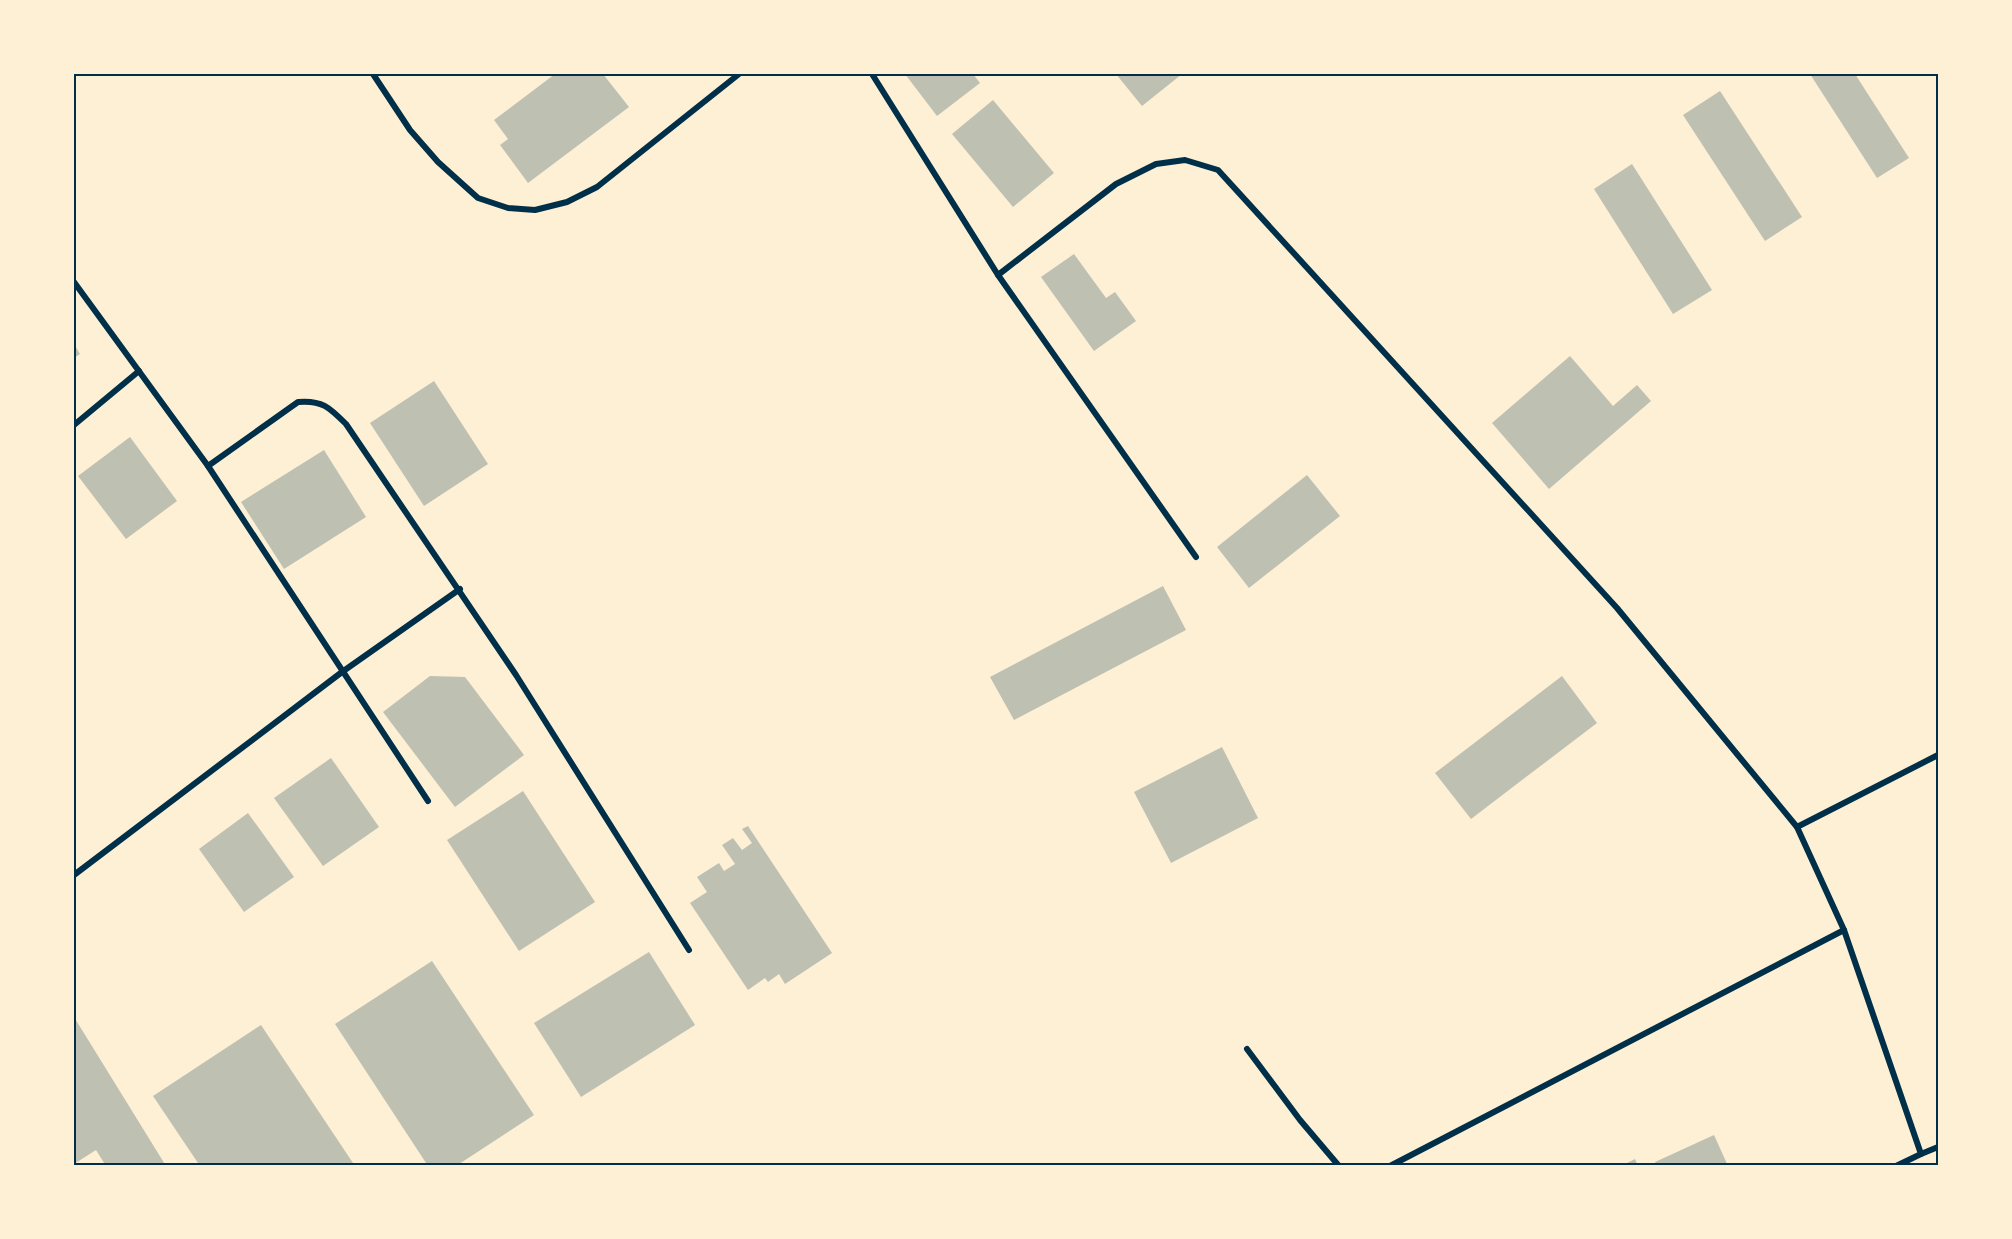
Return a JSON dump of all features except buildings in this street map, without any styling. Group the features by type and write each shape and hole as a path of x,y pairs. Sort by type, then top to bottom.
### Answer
{"street":[{"path":"373,74 410,130 438,162 478,198 508,208 535,210 567,202 597,186 739,74"},
{"path":"872,74 998,275 1196,557"},
{"path":"998,275 1116,184 1156,164 1185,160 1218,170 1617,608 1797,827 1844,930 1921,1154"},
{"path":"74,282 208,466 428,801"},
{"path":"74,425 139,371"},
{"path":"208,466 298,402 316,401 331,410 346,424 460,589 689,950"},
{"path":"74,875 342,672 460,589"},
{"path":"1797,827 1938,755"},
{"path":"1390,1166 1844,930"},
{"path":"1247,1049 1300,1120 1339,1166"},
{"path":"1896,1166 1938,1147"}]}
